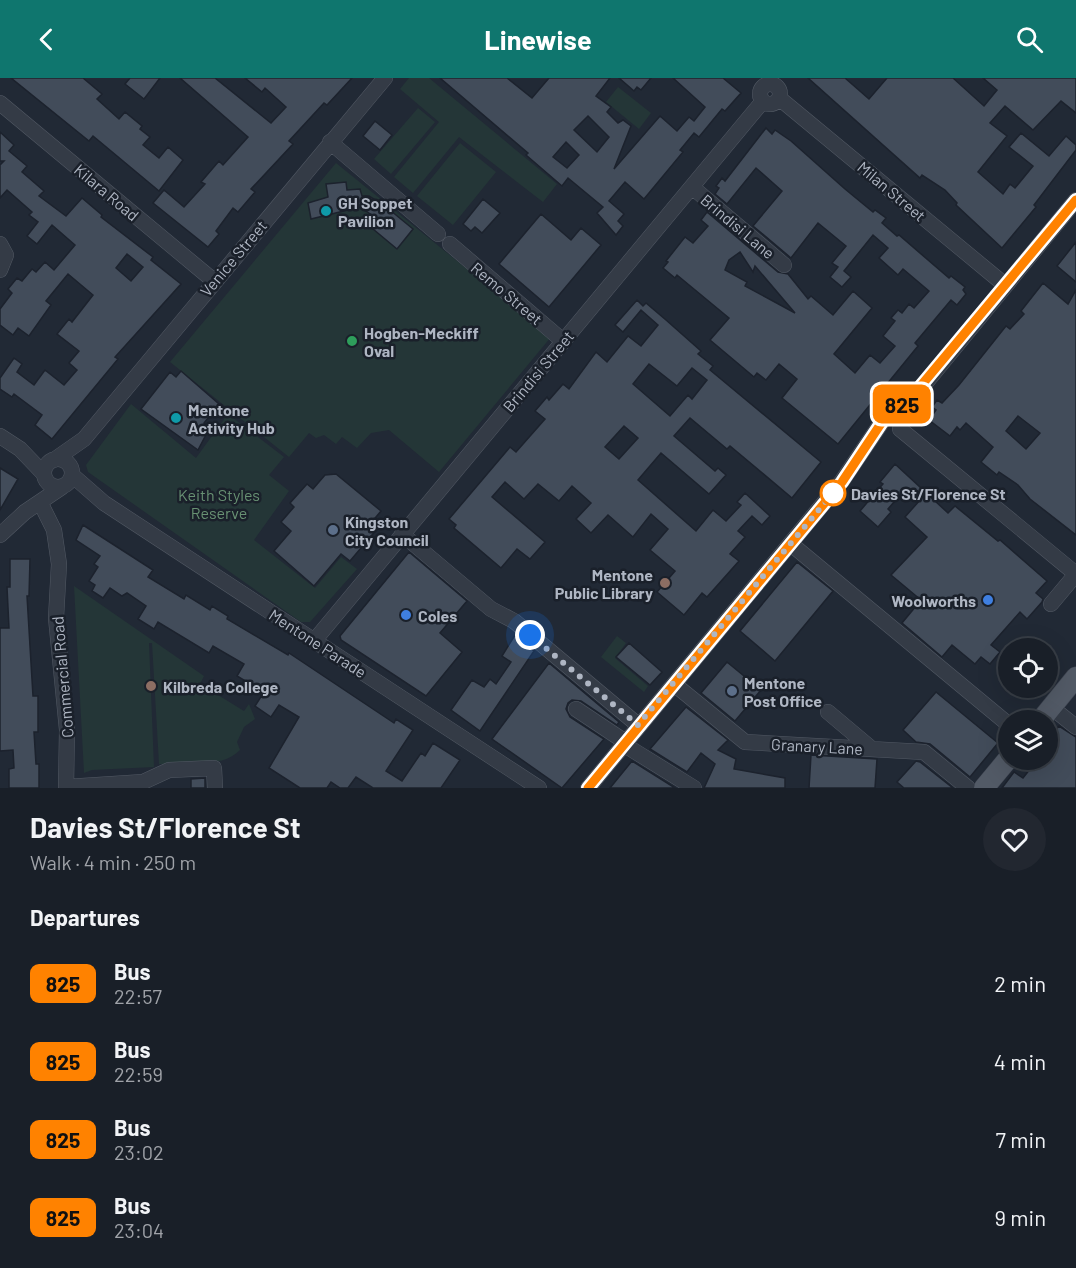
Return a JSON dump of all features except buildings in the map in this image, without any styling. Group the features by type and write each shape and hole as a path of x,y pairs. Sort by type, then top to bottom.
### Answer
{"main road":[{"path":"1049,710 1076,677"},
{"path":"984,788 999,770"}],"street":[{"name":"Venice Street","path":"53,460 84,439 382,79"},
{"name":"Brindisi Street","path":"314,640 692,187 765,91"},
{"name":"Milan Street","path":"765,91 1005,285"},
{"name":"Kilara Road","path":"0,103 214,281"},
{"name":"Remo Street","path":"330,142 563,341"},
{"name":"Brindisi Lane","path":"692,187 784,265"},
{"path":"587,786 856,464 894,422 914,394 1076,200"},
{"path":"0,244 6,255 0,270"},
{"path":"894,422 1076,574 1051,604"},
{"path":"0,436 20,448 66,464 68,480"},
{"name":"Venice Street","path":"68,480 84,439"},
{"path":"20,448 51,483 68,480"},
{"path":"25,512 43,474 45,464 53,460"},
{"path":"0,535 25,512 68,480"},
{"name":"Mentone Parade","path":"68,480 539,788"},
{"name":"Commercial Road","path":"40,502 54,530 59,564 56,618 67,730 66,787"},
{"path":"402,534 491,609 514,621 638,725"},
{"path":"790,544 998,716"},
{"name":"Granary Lane","path":"674,684 746,742 924,752 968,788"},
{"path":"576,709 694,788"},
{"path":"828,712 872,749"},
{"path":"1058,719 1076,727"},
{"path":"66,787 143,782 169,770 214,768 215,788"}],"green space":[{"path":"409,78 429,78 557,184 543,202 459,137 413,193 394,177 439,122 400,89"},
{"path":"618,87 651,113 639,129 606,102"},
{"path":"418,108 435,122 391,174 374,159"},
{"path":"460,143 496,172 453,225 417,196"},
{"name":"Hogben-Meckiff Oval","path":"336,163 551,337 439,472 389,430 371,433 357,448 342,437 336,444 324,435 316,438 309,433 289,457 170,362"},
{"name":"Keith Styles Reserve","path":"131,404 196,458 228,414 284,457 269,475 289,491 254,540 315,588 341,557 357,569 310,622 301,622 88,472 86,465"},
{"path":"74,586 204,676 200,684 244,711 249,704 255,719 244,727 237,742 240,750 232,756 213,763 159,764 152,643 149,643 154,767 92,770 84,773"},
{"path":"617,636 626,643 615,658 648,686 644,692 601,657"}],"bus line":[{"name":"825","path":"588,788 842,482 886,416 914,394 1076,200"}],"place":[{"name":"GH Soppet Pavilion","path":"326,211"},
{"name":"Hogben-Meckiff Oval","path":"352,341"},
{"name":"Mentone Activity Hub","path":"176,418"},
{"name":"Davies St/Florence St","path":"833,493"},
{"name":"Kingston City Council","path":"333,530"},
{"name":"Mentone Public Library","path":"665,583"},
{"name":"Woolworths","path":"988,600"},
{"name":"Coles","path":"406,615"},
{"name":"Kilbreda College","path":"151,686"},
{"name":"Mentone Post Office","path":"732,691"}],"route":[{"path":"530,635 638,725 833,493"}]}
